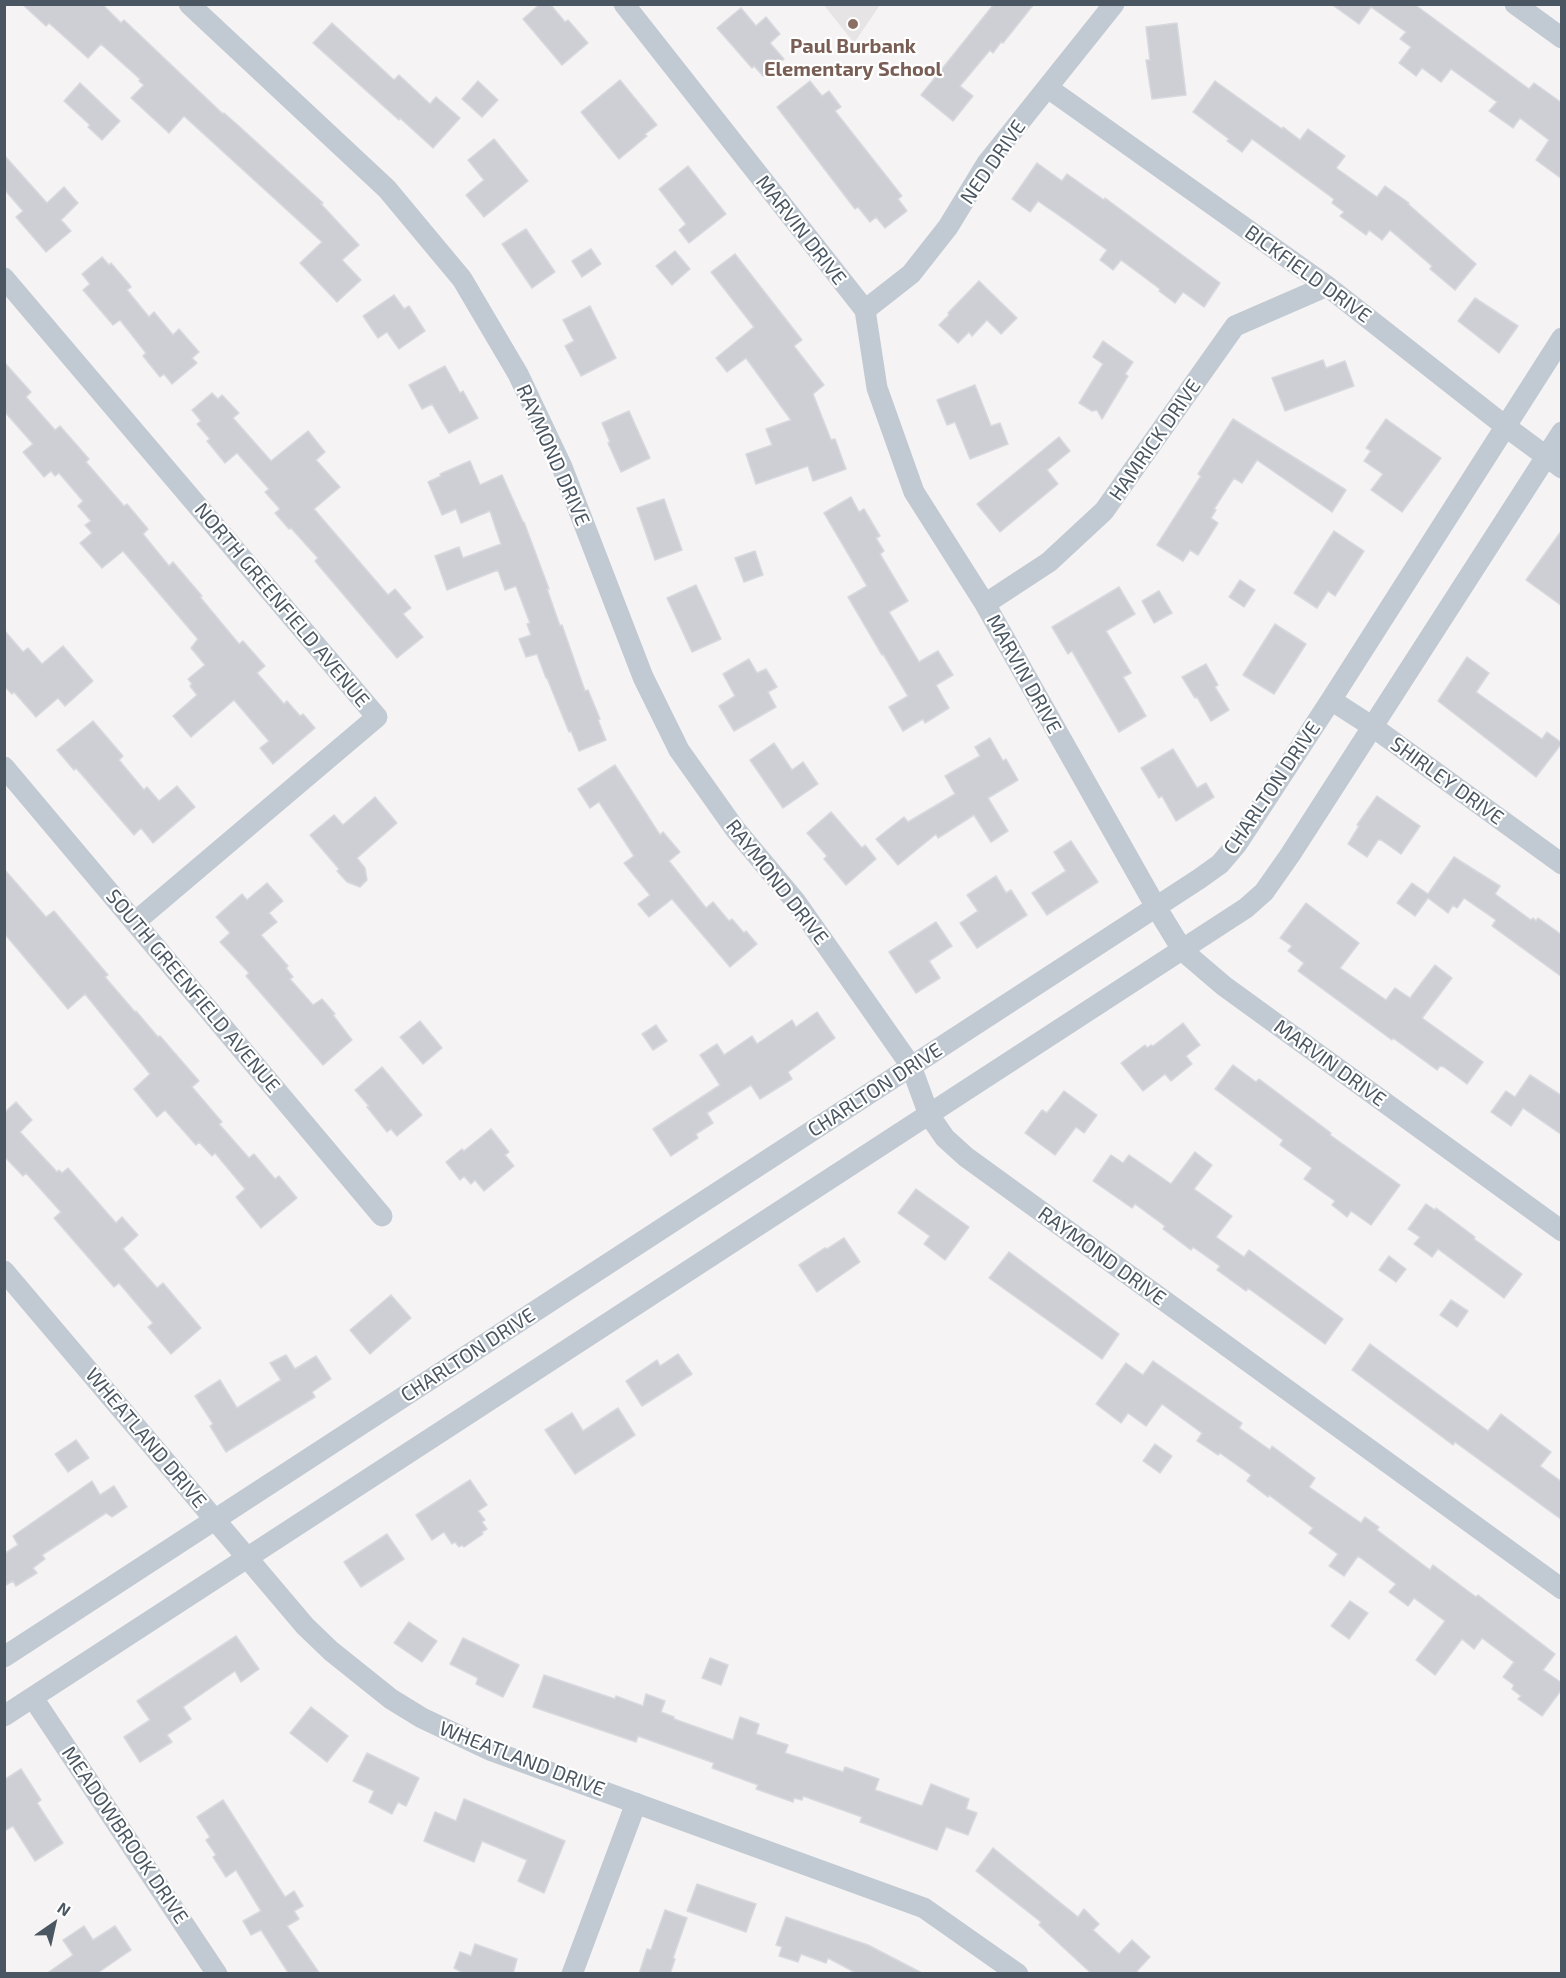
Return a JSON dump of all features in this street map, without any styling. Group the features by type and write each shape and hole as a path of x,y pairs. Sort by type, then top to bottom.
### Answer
{"street":[{"name":"RAYMOND DRIVE","path":"189,4 387,189 462,279 518,374 562,467 643,677 679,750 735,829 796,902 911,1066 929,1115 945,1138 966,1157 1562,1589"},
{"name":"MARVIN DRIVE","path":"624,4 865,310 877,388 914,492 985,604 1183,951 1224,986 1562,1231"},
{"name":"NED DRIVE","path":"865,310 911,274 948,227 987,163 1114,4"},
{"path":"1515,4 1562,38"},
{"name":"BICKFIELD DRIVE","path":"1048,88 1327,286 1554,462"},
{"name":"NORTH GREENFIELD AVENUE","path":"4,278 377,717 135,922"},
{"name":"HAMRICK DRIVE","path":"985,604 1049,562 1104,511 1235,327 1327,286"},
{"name":"CHARLTON DRIVE","path":"4,1657 1209,873 1229,855 1331,700 1562,338"},
{"path":"4,1716 1246,908 1264,892 1373,727 1554,462 1562,432"},
{"name":"SHIRLEY DRIVE","path":"1331,700 1373,727 1562,864"},
{"name":"SOUTH GREENFIELD AVENUE","path":"4,767 382,1216"},
{"name":"WHEATLAND DRIVE","path":"4,1271 305,1626 331,1651 391,1699 422,1718 492,1751 924,1908 1012,1972"},
{"name":"MEADOWBROOK DRIVE","path":"33,1698 208,1971"},
{"path":"572,1974 636,1803"}],"shaded area":[{"name":"Paul Burbank Elementary School","path":"824,5 880,5 854,43"}],"building":[{"path":"22,4 102,4 121,23 124,20 223,114 323,203 321,204 359,245 342,260 361,280 337,302 300,263 322,242 184,116 169,133 131,98 144,85 139,81 140,79 101,44 88,58 49,23 46,26"},
{"path":"540,4 550,4 565,22 568,20 588,43 562,65 523,19"},
{"path":"994,4 1034,4 1003,43 1001,42 993,53 990,50 960,86 973,96 953,121 921,95"},
{"path":"1331,4 1414,4 1529,89 1534,83 1562,103 1562,179 1536,160 1549,140 1520,118 1513,128 1489,111 1497,102 1451,69 1441,82 1422,68 1416,76 1399,63 1411,47 1400,39 1406,32 1371,7 1359,24"},
{"path":"741,8 756,26 766,17 780,34 770,43 784,59 763,76 754,66 752,68 717,28"},
{"path":"332,23 394,80 399,75 430,104 436,97 460,118 433,148 313,43"},
{"path":"1177,23 1186,95 1152,99 1146,60 1150,60 1146,27"},
{"path":"620,80 657,125 619,159 581,112"},
{"path":"478,81 498,100 482,117 462,99"},
{"path":"810,81 822,96 829,91 841,107 835,111 902,196 898,199 907,211 885,228 876,217 870,222 858,207 855,209 777,107"},
{"path":"1215,81 1300,140 1308,129 1345,156 1336,168 1377,197 1385,186 1409,203 1476,264 1455,290 1430,269 1432,266 1390,230 1382,240 1369,230 1366,235 1340,216 1344,212 1332,203 1334,199 1252,139 1242,152 1227,141 1229,139 1193,112"},
{"path":"80,83 120,121 102,140 88,127 90,125 64,101"},
{"path":"494,139 528,181 484,217 466,195 484,180 468,160"},
{"path":"4,155 47,203 64,187 78,203 61,220 71,231 46,252 16,217 23,211 4,189"},
{"path":"1037,163 1062,181 1067,174 1104,200 1105,198 1220,283 1204,307 1183,292 1175,303 1121,260 1113,270 1100,260 1107,250 1067,221 1038,201 1030,212 1012,199"},
{"path":"688,166 726,214 689,243 679,230 686,224 659,189"},
{"path":"526,229 555,272 532,288 502,244"},
{"path":"591,249 601,264 582,277 572,261"},
{"path":"675,251 690,269 672,285 656,266"},
{"path":"735,254 802,340 794,346 824,385 813,394 831,440 835,439 846,469 813,481 808,466 756,484 746,454 772,445 766,429 791,420 746,358 727,372 716,358 754,327 711,272"},
{"path":"102,257 109,265 111,263 129,284 131,287 127,290 149,317 154,312 173,335 179,329 199,352 192,358 197,363 172,384 164,374 160,377 143,356 146,353 120,320 113,325 83,290 90,284 82,274"},
{"path":"979,281 1017,318 1001,334 987,320 972,336 969,332 958,343 939,325"},
{"path":"394,295 404,309 409,306 425,331 399,349 387,332 378,338 363,316"},
{"path":"1475,298 1518,326 1499,353 1458,321"},
{"path":"590,306 616,358 581,376 565,346 574,341 563,320"},
{"path":"1103,341 1133,362 1125,374 1128,376 1102,419 1097,410 1092,411 1079,403 1103,364 1093,357"},
{"path":"1323,360 1326,368 1345,361 1354,386 1285,411 1272,378"},
{"path":"4,362 31,392 26,397 55,430 60,426 89,459 86,462 124,506 127,504 148,529 143,534 169,566 173,562 239,644 243,641 265,666 257,673 284,704 287,701 315,728 273,764 260,748 269,741 234,700 191,737 173,716 197,695 188,679 205,665 191,648 198,639 123,551 102,568 80,543 92,533 85,525 91,521 78,506 83,501 59,473 55,476 51,471 44,477 23,452 33,444 4,411"},
{"path":"445,366 460,393 463,391 478,418 449,433 432,404 422,409 409,385"},
{"path":"975,385 991,426 1000,423 1008,444 970,459 955,422 947,425 937,400"},
{"path":"212,393 218,399 222,395 239,413 233,418 271,461 308,431 325,452 316,460 340,487 314,509 388,595 395,589 411,608 403,614 423,637 397,658 315,561 318,558 275,513 280,509 265,492 269,489 237,453 225,463 207,441 210,439 197,424 201,421 192,410"},
{"path":"629,411 650,458 621,472 602,423"},
{"path":"1233,419 1346,490 1332,512 1257,460 1242,483 1234,478 1214,509 1216,510 1211,518 1218,523 1198,555 1190,550 1183,561 1157,545 1201,476 1198,474"},
{"path":"1386,419 1441,458 1402,512 1371,490 1383,474 1364,461 1371,451 1366,448"},
{"path":"1059,437 1070,451 1047,470 1058,484 1000,532 977,504"},
{"path":"470,461 480,485 502,475 524,522 560,626 562,625 585,691 588,690 600,719 598,720 606,740 579,751 537,654 526,657 519,639 531,635 527,624 530,623 516,586 505,590 498,570 447,590 435,556 459,547 463,558 501,544 490,511 461,523 456,509 442,515 428,482"},
{"path":"851,497 859,512 864,509 880,536 876,538 884,551 880,554 908,601 889,612 919,662 938,651 953,675 936,685 949,708 925,723 923,719 903,731 889,707 908,696 848,597 867,586 824,513"},
{"path":"664,499 682,550 655,560 637,508"},
{"path":"1562,530 1562,606 1526,580"},
{"path":"1334,531 1364,551 1335,596 1328,591 1317,608 1294,593"},
{"path":"755,551 763,575 744,582 735,558"},
{"path":"1240,580 1255,590 1244,607 1229,597"},
{"path":"696,585 721,639 692,652 667,598"},
{"path":"1119,587 1135,614 1106,631 1131,673 1123,677 1146,716 1119,732 1072,651 1068,654 1052,627"},
{"path":"1159,591 1172,613 1154,623 1142,601"},
{"path":"1275,624 1306,644 1274,694 1243,675"},
{"path":"4,630 23,652 28,648 42,664 63,646 93,681 65,706 58,698 36,717 14,692 12,694 4,686"},
{"path":"1467,657 1489,673 1476,692 1542,739 1547,732 1562,743 1536,777 1438,701"},
{"path":"749,659 757,673 766,669 777,687 768,692 776,707 734,731 719,706 735,696 723,674"},
{"path":"1206,664 1218,685 1215,687 1229,710 1211,721 1182,677"},
{"path":"93,721 123,756 119,760 144,790 147,787 159,801 177,786 195,807 153,843 141,828 134,835 76,768 74,770 57,750"},
{"path":"990,738 1003,761 1006,759 1018,780 988,798 1008,831 991,842 974,815 938,838 936,834 898,865 876,839 904,817 908,822 955,794 945,776 980,756 975,747"},
{"path":"774,743 792,770 803,762 818,784 783,808 750,760"},
{"path":"1173,749 1197,788 1206,783 1214,797 1176,821 1162,796 1159,798 1141,768"},
{"path":"615,765 660,835 663,832 680,852 669,861 706,908 713,902 729,921 732,919 757,944 730,967 672,899 649,917 638,904 650,895 624,863 634,856 599,802 590,808 578,789"},
{"path":"1377,796 1420,826 1401,854 1381,840 1378,840 1367,857 1348,844 1359,826 1357,825"},
{"path":"375,797 397,823 357,858 365,868 367,880 360,887 347,882 310,835 334,815 343,825"},
{"path":"831,812 862,848 865,845 876,859 846,885 824,859 827,856 807,833"},
{"path":"1071,841 1098,882 1047,915 1032,893 1066,871 1054,852"},
{"path":"1454,857 1500,886 1495,894 1531,920 1533,918 1536,921 1538,918 1562,935 1562,977 1492,926 1496,920 1464,898 1457,908 1453,905 1448,913 1428,898 1415,916 1397,903 1412,883 1428,894"},
{"path":"4,869 46,917 54,911 108,975 105,977 199,1081 192,1087 222,1122 219,1124 249,1158 254,1154 275,1179 279,1176 297,1198 261,1228 236,1197 245,1189 215,1153 212,1156 199,1142 196,1145 165,1110 157,1117 134,1089 150,1074 85,994 68,1009 4,933"},
{"path":"996,876 1006,893 1011,890 1027,915 977,948 960,923 978,911 967,895"},
{"path":"267,883 283,901 269,913 277,922 261,935 288,966 286,968 293,977 290,979 313,1005 322,999 352,1040 323,1065 246,976 249,973 220,942 230,933 216,917 242,894 247,900"},
{"path":"1306,903 1359,943 1340,968 1386,1000 1395,988 1410,998 1435,965 1452,978 1422,1018 1483,1062 1467,1084 1444,1067 1440,1066 1437,1070 1393,1038 1392,1040 1298,971 1304,963 1288,951 1292,946 1280,938"},
{"path":"936,922 952,946 929,961 940,978 916,993 889,952"},
{"path":"817,1012 835,1038 788,1072 792,1079 760,1099 751,1085 707,1113 713,1123 696,1134 698,1138 671,1156 653,1129 720,1085 700,1055 717,1044 724,1055 752,1036 757,1044 792,1020 796,1027"},
{"path":"420,1021 442,1048 423,1064 400,1037"},
{"path":"1183,1023 1200,1045 1186,1056 1192,1064 1171,1081 1165,1074 1143,1091 1121,1063 1145,1045 1147,1048 1153,1046"},
{"path":"656,1025 667,1041 653,1050 642,1034"},
{"path":"1233,1065 1256,1082 1259,1079 1331,1133 1330,1135 1400,1185 1371,1225 1351,1211 1347,1217 1332,1205 1335,1201 1304,1179 1312,1168 1280,1145 1283,1140 1215,1089"},
{"path":"382,1067 422,1115 397,1136 391,1129 387,1132 355,1090"},
{"path":"1530,1075 1562,1096 1562,1135 1523,1108 1511,1126 1491,1112 1506,1091 1515,1097"},
{"path":"1064,1091 1097,1115 1084,1133 1076,1127 1055,1155 1025,1133 1042,1110 1047,1113"},
{"path":"16,1102 32,1120 20,1132 57,1172 59,1170 62,1173 68,1168 116,1223 122,1217 138,1235 123,1249 157,1288 163,1283 201,1328 171,1354 148,1327 153,1323 119,1283 114,1287 54,1218 61,1212 26,1173 23,1176 4,1156 4,1113"},
{"path":"491,1129 509,1152 505,1155 514,1166 484,1191 475,1180 471,1184 464,1176 460,1180 446,1162"},
{"path":"1195,1152 1212,1165 1194,1189 1232,1216 1216,1237 1244,1257 1249,1250 1343,1319 1325,1344 1248,1288 1246,1291 1217,1270 1220,1266 1193,1247 1191,1250 1163,1229 1165,1226 1135,1204 1132,1208 1093,1181 1111,1155 1123,1163 1129,1155 1171,1184"},
{"path":"916,1189 969,1227 945,1260 924,1244 930,1236 898,1213"},
{"path":"1426,1204 1435,1210 1436,1208 1522,1274 1504,1298 1438,1249 1432,1257 1414,1244 1420,1237 1408,1229"},
{"path":"844,1238 860,1262 817,1292 799,1265"},
{"path":"1009,1252 1119,1334 1102,1359 989,1278"},
{"path":"1389,1256 1406,1269 1396,1282 1379,1270"},
{"path":"391,1295 411,1318 370,1354 350,1330"},
{"path":"1451,1300 1468,1311 1457,1327 1440,1315"},
{"path":"1370,1344 1488,1431 1501,1414 1551,1452 1540,1466 1562,1482 1562,1520 1455,1442 1453,1445 1352,1370"},
{"path":"678,1354 692,1374 642,1406 626,1381 657,1360 660,1366"},
{"path":"286,1355 295,1369 316,1356 331,1379 312,1392 315,1397 226,1452 210,1426 213,1424 195,1396 220,1380 237,1408 281,1380 270,1363"},
{"path":"1153,1361 1242,1423 1239,1428 1270,1450 1272,1446 1315,1478 1309,1487 1361,1523 1365,1517 1379,1527 1377,1530 1430,1570 1433,1565 1476,1597 1478,1595 1555,1654 1543,1670 1562,1683 1562,1689 1542,1716 1518,1699 1521,1696 1512,1689 1514,1685 1503,1677 1514,1662 1482,1638 1474,1649 1462,1639 1435,1675 1416,1660 1445,1621 1414,1598 1408,1606 1389,1592 1396,1584 1358,1556 1344,1576 1329,1566 1338,1554 1309,1533 1313,1528 1247,1481 1251,1475 1220,1453 1218,1455 1197,1441 1202,1433 1162,1404 1146,1426 1128,1413 1121,1423 1096,1404 1126,1363 1143,1375"},
{"path":"618,1408 635,1435 575,1474 545,1430 572,1413 583,1431"},
{"path":"76,1440 89,1458 68,1472 55,1454"},
{"path":"1155,1444 1172,1456 1160,1473 1143,1461"},
{"path":"470,1480 487,1505 478,1511 485,1520 482,1522 487,1529 464,1547 462,1545 459,1547 455,1542 452,1544 444,1532 432,1540 416,1515"},
{"path":"92,1481 100,1495 114,1486 127,1507 112,1517 106,1513 42,1555 45,1559 33,1568 37,1573 16,1586 13,1581 4,1586 4,1554 18,1545 13,1536"},
{"path":"387,1534 404,1559 361,1587 344,1562"},
{"path":"1350,1601 1368,1613 1349,1639 1331,1626"},
{"path":"409,1622 437,1641 422,1662 394,1643"},
{"path":"236,1636 259,1669 241,1682 235,1671 183,1707 191,1719 167,1735 172,1742 140,1762 124,1737 150,1720 137,1701"},
{"path":"463,1638 519,1665 503,1697 476,1684 478,1678 450,1664"},
{"path":"710,1658 728,1665 721,1685 702,1678"},
{"path":"544,1675 643,1706 646,1694 665,1701 661,1712 674,1719 733,1740 740,1717 759,1724 756,1734 788,1745 785,1753 843,1772 845,1767 879,1779 875,1790 922,1806 931,1784 969,1799 966,1809 977,1813 968,1835 946,1827 937,1850 860,1822 862,1817 803,1796 802,1800 794,1798 793,1802 756,1789 758,1785 712,1768 714,1763 638,1736 636,1742 533,1707"},
{"path":"311,1707 348,1736 327,1762 290,1733"},
{"path":"367,1753 419,1778 406,1806 398,1802 392,1814 369,1802 374,1791 353,1781"},
{"path":"21,1769 41,1800 37,1803 63,1843 35,1861 13,1826 4,1831 4,1780"},
{"path":"464,1799 565,1841 544,1893 518,1881 527,1860 482,1841 474,1862 424,1841 435,1812 456,1821"},
{"path":"223,1800 285,1897 294,1891 303,1906 294,1911 299,1919 287,1926 320,1974 289,1974 261,1930 251,1935 243,1921 261,1911 236,1870 226,1877 213,1857 216,1855 206,1840 210,1837 197,1817"},
{"path":"993,1848 1078,1917 1084,1909 1099,1924 1093,1930 1119,1954 1132,1940 1150,1957 1137,1971 1139,1974 1092,1974 1039,1925 1041,1922 976,1871"},
{"path":"697,1884 756,1904 746,1932 687,1911"},
{"path":"665,1910 687,1918 670,1974 639,1974 647,1949 651,1950"},
{"path":"786,1917 868,1945 924,1974 858,1974 828,1958 826,1963 801,1954 798,1962 779,1956 782,1947 776,1945"},
{"path":"84,1926 93,1940 115,1926 131,1950 96,1974 46,1974 73,1955 63,1940"},
{"path":"475,1944 517,1959 513,1974 465,1974 454,1968 460,1952 471,1956"}],"place":[{"name":"Paul Burbank Elementary School","path":"853,24"}]}
